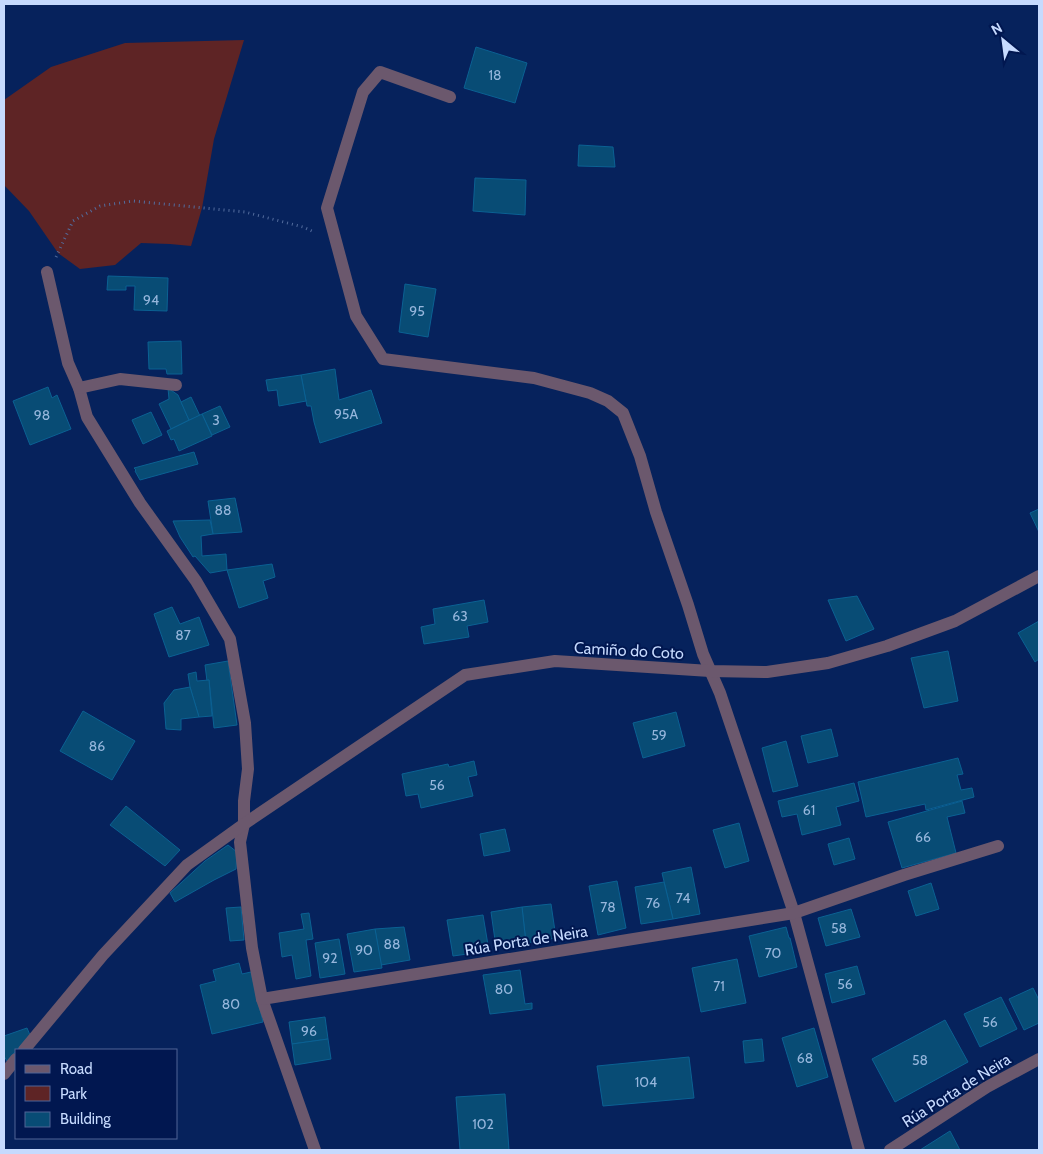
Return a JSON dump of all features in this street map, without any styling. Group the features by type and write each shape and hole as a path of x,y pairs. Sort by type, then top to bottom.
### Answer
{"street":[{"path":"450,97 380,72 362,92 327,208 356,316 383,359 534,378 590,393 608,401 623,413 640,456 656,512 703,654 720,694 794,913 860,1150"},
{"path":"47,272 68,363 79,388 87,417 140,504 196,581 230,639 246,723 248,769 244,801 244,824 240,842 252,948 262,998 315,1150"},
{"path":"79,388 120,379 176,385"},
{"name":"Camiño do Coto","path":"25,1049 103,956 187,865 244,824 465,675 555,661 710,671 767,672 828,663 887,646 955,621 1039,576"},
{"name":"Rúa Porta de Neira","path":"262,998 794,913 904,875 998,846"},
{"name":"Rúa Porta de Neira","path":"890,1150 987,1086 1039,1059"},
{"path":"4,1074 15,1060"}],"path":[{"path":"47,272 55,260 73,221 100,206 133,201 246,212 303,227 336,240"}],"green space":[{"path":"244,40 214,139 202,208 191,246 141,243 115,265 80,269 58,253 29,211 4,185 4,100 51,67 125,43"}],"building":[{"path":"476,47 527,63 515,103 464,88"},
{"path":"579,145 613,147 615,167 578,166"},
{"path":"475,178 526,180 525,215 473,211"},
{"path":"108,276 168,278 167,311 134,310 135,286 126,286 126,290 107,290"},
{"path":"405,284 436,289 428,337 399,332"},
{"path":"181,341 182,374 167,374 166,369 149,369 148,342"},
{"path":"335,369 339,400 371,390 382,423 320,443 311,406 307,406 301,375"},
{"path":"301,375 306,401 279,406 277,390 268,391 266,380"},
{"path":"48,387 52,398 57,395 71,429 30,445 13,401"},
{"path":"168,388 178,395 189,420 171,429 159,404 169,399"},
{"path":"191,397 200,416 189,420 181,402"},
{"path":"220,406 230,427 212,435 202,414"},
{"path":"151,412 162,435 143,444 132,420"},
{"path":"202,414 212,436 179,451 174,439 171,440 167,431"},
{"path":"194,452 198,464 140,480 134,468"},
{"path":"235,498 242,532 213,534 208,501"},
{"path":"1039,509 1039,532 1030,513"},
{"path":"210,520 213,534 201,536 202,556 226,554 227,570 210,573 195,556 193,557 180,537 173,521"},
{"path":"272,564 275,577 263,581 268,598 239,608 227,570"},
{"path":"857,596 874,629 846,641 828,600"},
{"path":"484,600 488,622 467,626 469,637 424,644 421,627 435,624 433,609"},
{"path":"172,607 180,624 199,617 209,645 169,657 154,614"},
{"path":"1039,621 1039,659 1035,662 1018,633"},
{"path":"948,651 958,701 924,708 911,658"},
{"path":"228,661 237,725 214,728 209,680 207,681 205,665"},
{"path":"196,672 197,681 209,680 212,716 199,717 188,674"},
{"path":"190,687 199,717 181,719 181,730 166,729 164,703 174,690"},
{"path":"83,711 135,741 112,780 60,751"},
{"path":"676,712 685,746 643,758 633,723"},
{"path":"831,729 838,756 808,763 801,736"},
{"path":"786,741 798,786 773,792 762,748"},
{"path":"958,758 963,774 957,775 961,790 972,788 974,797 926,810 925,804 866,817 858,782"},
{"path":"474,761 477,775 468,777 473,796 421,808 418,794 406,796 402,774 448,764 449,767"},
{"path":"854,783 859,801 836,807 841,825 802,835 797,814 782,817 778,801"},
{"path":"962,801 965,813 947,817 956,853 902,868 888,822"},
{"path":"126,806 180,850 165,866 110,825"},
{"path":"739,823 749,861 725,868 713,830"},
{"path":"505,829 510,851 484,856 480,834"},
{"path":"849,838 855,859 834,865 828,844"},
{"path":"228,845 237,852 236,869 175,902 170,893 205,861"},
{"path":"691,867 700,914 673,919 662,873"},
{"path":"617,881 626,928 598,935 589,886"},
{"path":"664,882 673,919 641,924 635,887"},
{"path":"931,883 939,909 916,916 908,891"},
{"path":"551,904 556,938 526,943 522,907"},
{"path":"241,907 244,940 230,941 226,908"},
{"path":"522,907 526,943 496,947 491,912"},
{"path":"851,909 860,937 826,946 818,918"},
{"path":"309,913 313,939 306,940 311,976 296,979 292,955 282,957 279,933 304,929 301,914"},
{"path":"483,915 489,951 453,956 447,920"},
{"path":"404,927 410,960 381,965 375,929"},
{"path":"786,927 797,967 759,977 749,936"},
{"path":"375,929 382,968 354,972 347,934"},
{"path":"339,939 345,974 320,978 315,943"},
{"path":"737,959 746,1003 701,1012 692,968"},
{"path":"239,963 242,974 251,972 263,1022 212,1034 200,985 216,981 213,970"},
{"path":"857,966 865,994 832,1003 825,974"},
{"path":"520,970 525,1004 532,1003 532,1009 490,1014 483,975"},
{"path":"1033,988 1039,1000 1039,1023 1024,1030 1009,999"},
{"path":"1001,997 1017,1029 980,1047 964,1014"},
{"path":"325,1017 328,1039 292,1044 289,1022"},
{"path":"945,1020 968,1062 895,1102 872,1059"},
{"path":"27,1028 30,1035 18,1049 15,1049 15,1052 7,1061 4,1056 4,1036"},
{"path":"814,1028 828,1077 797,1087 782,1038"},
{"path":"328,1039 331,1059 295,1065 292,1044"},
{"path":"762,1039 764,1061 745,1063 743,1041"},
{"path":"689,1057 694,1098 603,1106 597,1066"},
{"path":"505,1094 509,1150 460,1150 456,1097"},
{"path":"950,1131 960,1150 920,1150"}]}
